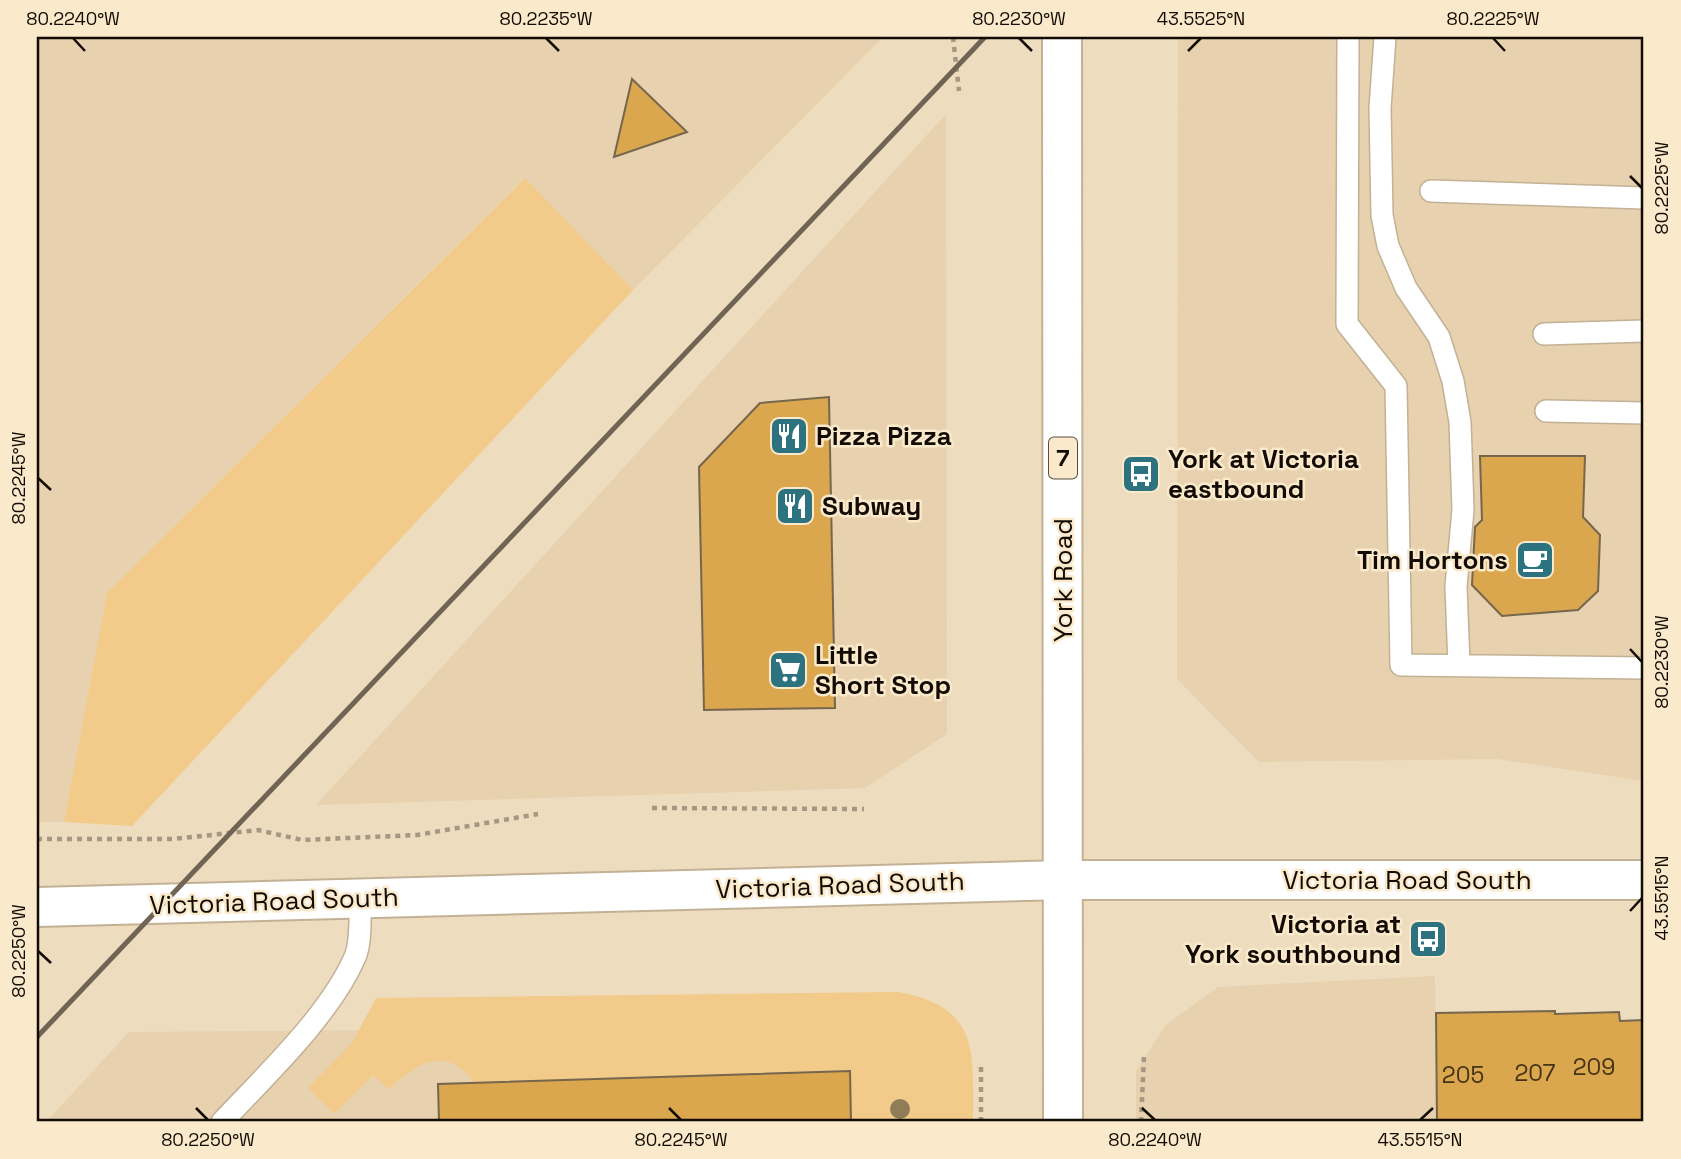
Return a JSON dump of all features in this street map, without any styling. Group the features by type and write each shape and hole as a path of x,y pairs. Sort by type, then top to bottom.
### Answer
{"main road":[{"name":"York Road","path":"1062,37 1063,1122"},
{"name":"Victoria Road South","path":"37,907 1064,880 1644,880"}],"lane":[{"path":"1348,37 1347,324 1396,386 1401,665 1644,668"},
{"path":"1385,37 1380,108 1382,215 1388,246 1406,288 1439,337 1453,381 1461,422 1463,510 1456,586 1459,665"},
{"path":"1431,191 1644,198"},
{"path":"1544,334 1644,331"},
{"path":"1546,411 1644,413"},
{"path":"222,1122 291,1048 337,988 356,955 361,898"}],"path":[{"path":"953,37 959,91"},
{"path":"652,808 864,809"},
{"path":"37,839 173,839 258,830 302,839 418,835 538,814"},
{"path":"1141,1122 1144,1056"},
{"path":"981,1067 981,1122"}],"shaded area":[{"path":"37,37 883,37 633,290 524,178 107,593 64,822 37,822"},
{"path":"1178,37 1644,37 1644,781 1497,759 1259,762 1177,679"},
{"path":"946,114 947,734 865,788 316,805"},
{"path":"525,178 633,290 132,826 64,822 107,593"},
{"path":"1435,976 1437,1122 1136,1122 1136,1071 1166,1025 1218,987"},
{"path":"898,992 925,999 945,1009 958,1022 967,1037 973,1075 973,1122 851,1122 850,1072 480,1091 470,1076 459,1067 437,1061 413,1069 389,1089 373,1075 334,1114 308,1088 352,1043 376,998"},
{"path":"936,1026 956,1122 46,1122 129,1032"}],"building":[{"path":"632,79 687,132 614,157"},
{"path":"829,397 835,708 704,710 699,467 760,403"},
{"name":"Tim Hortons","path":"1480,456 1585,456 1583,517 1600,535 1598,591 1578,610 1502,616 1472,585 1475,527 1482,520"},
{"path":"1555,1011 1555,1014 1619,1012 1620,1021 1644,1020 1644,1122 1437,1122 1436,1013"},
{"path":"850,1071 851,1122 439,1122 438,1084"}],"railway":[{"path":"37,1037 985,37"}],"place":[{"name":"Pizza Pizza","path":"789,436"},
{"name":"York at Victoria eastbound","path":"1141,474"},
{"name":"Subway","path":"795,506"},
{"name":"Tim Hortons","path":"1535,560"},
{"name":"Little Short Stop","path":"788,670"},
{"name":"Victoria at York southbound","path":"1428,939"}]}
